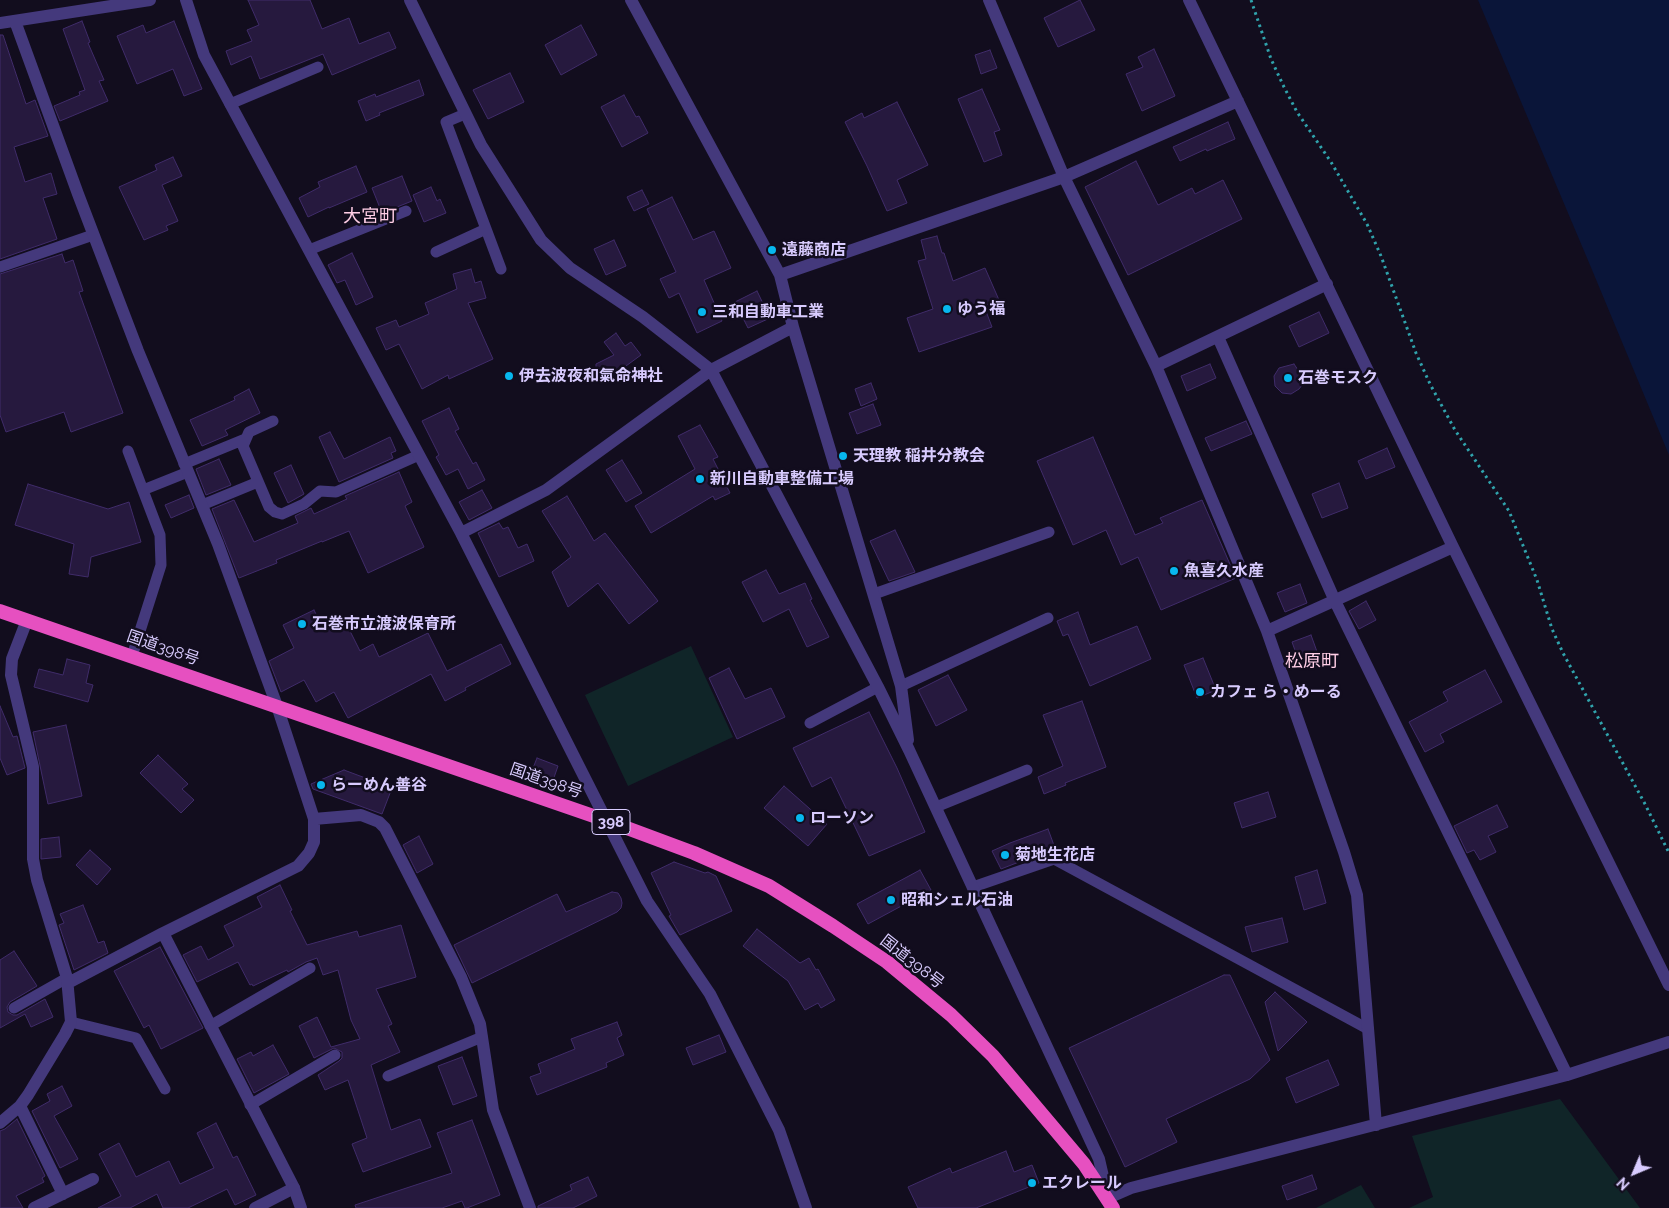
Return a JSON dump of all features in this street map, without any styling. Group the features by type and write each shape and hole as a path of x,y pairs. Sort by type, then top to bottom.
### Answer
{"highway":[{"name":"国道398号","path":"0,611 608,821 694,853 769,886 887,962 951,1014 993,1056 1084,1164 1111,1203"}],"street":[{"path":"0,23 150,0"},
{"path":"186,0 204,55 461,533 647,901 715,1003 779,1130 806,1208"},
{"path":"410,0 481,145 541,240 570,268 643,317 710,370 878,687 909,750 1099,1159 1111,1203 1131,1188 1567,1075 1669,1042"},
{"path":"631,0 780,275 793,327 902,686 909,750"},
{"path":"989,0 1064,177 1156,366 1267,631 1344,852 1357,896 1376,1125"},
{"path":"1189,0 1452,547 1669,985"},
{"path":"15,21 138,352 218,544 277,706 314,819 314,842 309,854 298,866 68,981"},
{"path":"780,275 1064,177 1238,102"},
{"path":"1156,366 1327,284"},
{"path":"461,533 546,490 710,370 793,327"},
{"path":"1218,337 1335,601 1567,1075"},
{"path":"1267,631 1452,547"},
{"path":"0,1123 20,1106 28,1095 71,1022 68,981 37,880 33,859 33,767 11,675 12,659 27,620"},
{"path":"314,819 361,815 379,822 385,828 461,977 480,1024 493,1110 530,1208"},
{"path":"163,933 294,1188 301,1208"},
{"path":"20,1106 63,1194"},
{"path":"34,1208 92,1179"},
{"path":"255,1208 294,1188"}],"lane":[{"path":"230,104 318,67"},
{"path":"466,114 446,122 501,269"},
{"path":"309,250 406,211"},
{"path":"436,252 486,229"},
{"path":"0,267 93,235"},
{"path":"272,421 248,432 243,446 268,507 282,514 304,504 320,491 336,492 419,455"},
{"path":"143,490 245,439"},
{"path":"128,451 160,535 161,565 132,656"},
{"path":"202,506 258,482"},
{"path":"874,594 1049,532"},
{"path":"902,686 1048,618"},
{"path":"810,723 878,687"},
{"path":"936,807 1027,770"},
{"path":"973,887 1054,859 1368,1029"},
{"path":"210,1026 310,968"},
{"path":"14,1008 68,981"},
{"path":"71,1022 136,1038 165,1089"},
{"path":"388,1076 482,1037"},
{"path":"250,1105 335,1055"}],"path":[{"path":"1252,0 1271,59 1283,85 1297,112 1331,162 1363,216 1381,256 1416,353 1430,384 1455,430 1509,511 1537,580 1552,629 1563,653 1645,804 1669,853"}],"green space":[{"path":"691,646 733,737 628,786 585,695"},
{"path":"1560,1099 1640,1208 1409,1208 1433,1197 1412,1136"},
{"path":"1361,1185 1375,1208 1316,1208"}],"water":[{"path":"1478,0 1669,0 1669,455 1590,265"}],"building":[{"path":"248,0 310,0 322,29 349,18 359,44 389,32 396,48 332,75 323,54 260,79 251,56 231,65 226,51 252,41 247,30 259,25"},
{"path":"1080,0 1095,30 1058,47 1044,18"},
{"path":"82,21 90,42 88,43 104,80 99,81 108,101 60,121 54,106 80,95 79,92 85,90 63,29"},
{"path":"174,21 202,89 184,96 173,69 137,84 117,36 143,25 146,33"},
{"path":"581,25 597,55 561,75 545,45"},
{"path":"0,35 3,35 26,104 35,100 48,136 14,147 25,182 51,173 57,194 43,198 57,239 0,259"},
{"path":"1154,49 1175,96 1142,111 1126,74 1143,67 1138,57"},
{"path":"990,50 997,68 981,74 975,55"},
{"path":"510,73 524,102 488,119 473,90"},
{"path":"419,80 424,95 379,113 380,115 366,121 358,101 375,94 376,97"},
{"path":"982,89 1000,130 994,132 1002,155 984,162 958,99"},
{"path":"624,95 636,117 639,116 648,133 622,147 601,107"},
{"path":"897,102 928,165 897,180 907,203 887,211 845,122 862,113 864,118"},
{"path":"1228,122 1235,139 1180,161 1173,147"},
{"path":"173,157 182,176 162,185 178,221 166,226 168,230 144,240 119,187 157,170 155,165"},
{"path":"1136,161 1158,205 1192,188 1195,194 1223,180 1242,219 1128,275 1085,187"},
{"path":"356,166 367,192 308,217 299,198 320,187 318,182"},
{"path":"402,176 412,201 382,213 372,188"},
{"path":"431,187 437,201 440,199 446,213 424,222 413,195"},
{"path":"642,190 649,204 634,211 627,197"},
{"path":"672,197 693,240 714,231 731,268 704,280 722,321 697,333 679,293 669,298 660,279 676,272 647,209"},
{"path":"937,236 953,281 985,268 999,300 984,306 992,327 919,352 907,318 933,309 918,261 926,259 921,240"},
{"path":"614,240 626,266 606,275 594,249"},
{"path":"352,253 373,297 356,305 345,280 337,283 328,265"},
{"path":"62,254 65,263 73,260 83,291 79,292 123,413 71,432 64,412 6,432 0,415 0,274"},
{"path":"471,269 475,283 481,281 486,298 468,303 493,359 449,379 448,375 422,389 399,344 386,350 376,328 396,320 399,327 429,314 425,303 457,289 453,274"},
{"path":"757,291 770,318 748,328 735,302"},
{"path":"1319,312 1329,333 1299,347 1289,326"},
{"path":"616,333 625,346 631,342 641,355 615,374 601,380 596,370 596,364 614,355 604,342"},
{"path":"1210,364 1216,378 1187,391 1181,376"},
{"name":"石巻モスク","path":"1294,364 1302,376 1302,385 1291,394 1282,393 1275,386 1274,376 1279,368"},
{"path":"871,383 877,399 861,406 855,389"},
{"path":"249,389 260,413 225,430 228,435 202,446 190,420 235,400 234,397"},
{"path":"873,404 881,425 857,434 849,413"},
{"path":"449,408 459,429 455,431 473,464 476,462 485,480 468,489 458,469 446,475 436,457 439,455 422,421"},
{"path":"1246,421 1252,434 1211,451 1205,438"},
{"path":"700,425 718,457 713,459 730,493 715,500 713,496 651,533 635,506 695,469 678,436"},
{"path":"330,432 344,459 390,437 396,451 391,453 393,458 339,482 319,437"},
{"path":"1093,437 1135,535 1163,523 1160,518 1202,500 1236,578 1161,610 1138,557 1121,565 1106,530 1073,545 1037,461"},
{"path":"1387,448 1395,467 1366,479 1358,461"},
{"path":"219,459 231,485 206,495 196,469"},
{"path":"622,460 642,493 626,502 606,470"},
{"path":"291,465 304,494 288,503 274,473"},
{"path":"399,472 412,502 405,506 424,547 368,573 349,531 276,560 277,563 239,578 212,509 234,500 254,542 298,523 295,516 311,508 314,514 347,499 345,496"},
{"path":"1339,483 1348,508 1322,518 1312,494"},
{"path":"28,484 108,509 129,502 141,542 91,557 88,577 69,574 74,544 15,525"},
{"path":"482,490 492,508 469,520 459,502"},
{"path":"189,495 194,508 171,518 165,505"},
{"path":"567,496 594,541 605,533 658,601 629,624 598,583 568,607 552,572 571,557 542,511"},
{"path":"499,523 503,529 508,527 518,548 527,544 534,561 499,577 478,533"},
{"path":"895,530 915,572 889,581 870,541"},
{"path":"766,570 779,594 805,583 812,599 810,600 829,637 807,647 789,609 763,622 742,582"},
{"path":"1300,584 1307,603 1285,612 1277,593"},
{"path":"1366,601 1376,620 1359,629 1349,611"},
{"path":"314,610 323,629 344,619 360,651 373,644 379,657 428,633 447,671 501,644 511,664 465,688 466,690 445,701 431,674 348,718 334,692 316,702 304,680 281,692 269,661 294,648 283,625"},
{"path":"1078,612 1090,645 1137,626 1151,659 1090,686 1068,634 1063,636 1057,621"},
{"path":"1311,635 1320,660 1301,667 1292,642"},
{"path":"1203,658 1216,690 1197,698 1184,665"},
{"path":"67,659 90,665 86,683 93,685 88,702 34,687 39,669 63,675"},
{"path":"729,668 745,699 771,688 785,717 737,739 709,678"},
{"path":"1485,670 1502,702 1440,734 1444,742 1425,752 1409,722 1448,701 1443,692"},
{"path":"948,675 967,710 936,726 918,690"},
{"path":"1082,701 1106,767 1065,783 1066,785 1044,794 1038,777 1063,766 1043,715"},
{"path":"0,706 13,737 17,736 25,768 7,775 0,758"},
{"path":"869,712 897,768 925,832 869,856 831,777 812,787 793,748"},
{"path":"66,725 82,796 48,804 33,732"},
{"path":"158,755 188,784 182,789 194,800 181,813 140,773"},
{"path":"537,758 558,766 550,789 528,781"},
{"path":"344,770 392,788 382,814 313,789 311,784"},
{"path":"784,786 827,824 808,846 764,808"},
{"path":"1268,792 1276,817 1242,828 1234,803"},
{"path":"1497,805 1508,827 1488,836 1496,852 1480,860 1474,850 1467,853 1454,826"},
{"path":"1048,829 1055,848 1001,869 992,851"},
{"path":"419,836 433,864 417,873 403,845"},
{"path":"59,837 61,857 41,859 41,839"},
{"path":"90,850 111,869 97,885 76,865"},
{"path":"674,862 716,876 732,911 680,935 669,916 671,915 651,873"},
{"path":"920,870 931,890 868,924 857,904"},
{"path":"1317,870 1326,903 1304,910 1295,877"},
{"path":"280,885 292,910 290,911 307,945 357,931 359,937 401,925 416,977 376,989 392,1024 388,1026 400,1052 371,1065 391,1130 420,1119 431,1147 363,1172 352,1144 367,1138 348,1080 325,1090 318,1075 339,1061 342,1058 342,1052 334,1048 314,1058 299,1026 317,1017 331,1047 360,1039 351,1020 338,970 323,975 317,958 253,986 252,984 250,985 238,962 197,982 183,955 201,946 208,960 234,946 224,926 262,907 257,897"},
{"path":"612,892 618,893 621,898 621,908 617,912 472,983 454,945 557,894 566,912"},
{"path":"83,905 98,943 104,941 108,953 74,970 59,925 64,923 60,914"},
{"path":"1282,918 1288,942 1252,952 1245,927"},
{"path":"757,929 800,963 809,958 816,970 818,969 835,1000 821,1008 818,1003 805,1010 788,981 743,946"},
{"path":"160,947 203,1028 161,1049 149,1025 144,1028 114,971"},
{"path":"14,951 37,986 10,1002 7,1007 8,1012 17,1015 45,999 53,1017 31,1027 25,1014 0,1028 0,960"},
{"path":"1224,975 1230,975 1270,1060 1250,1079 1166,1119 1177,1142 1125,1167 1069,1048"},
{"path":"1275,992 1307,1022 1278,1051 1265,1002"},
{"path":"617,1022 622,1035 617,1038 624,1055 606,1063 607,1067 537,1095 530,1077 541,1073 538,1064 575,1049 571,1039"},
{"path":"719,1035 726,1052 693,1065 686,1048"},
{"path":"273,1045 289,1074 254,1093 237,1059 251,1052 253,1056"},
{"path":"462,1057 477,1096 453,1105 438,1066"},
{"path":"1328,1060 1339,1085 1296,1103 1286,1078"},
{"path":"62,1086 72,1106 54,1116 78,1159 60,1168 32,1111 50,1101 47,1094"},
{"path":"17,1119 45,1176 42,1178 44,1182 16,1196 23,1208 0,1208 0,1131"},
{"path":"472,1120 500,1195 467,1208 465,1208 462,1201 442,1208 356,1208 355,1205 452,1173 437,1133"},
{"path":"216,1123 233,1158 237,1156 256,1195 235,1205 227,1189 188,1208 163,1208 157,1194 130,1208 98,1208 121,1196 99,1154 119,1143 136,1177 169,1161 180,1184 214,1168 197,1133"},
{"path":"1006,1151 1014,1172 1032,1165 1039,1183 976,1208 918,1208 908,1187 950,1168 952,1173"},
{"path":"1312,1175 1317,1189 1287,1200 1282,1186"},
{"path":"588,1177 597,1196 573,1208 538,1208 538,1206 572,1190 570,1185"}],"place":[{"name":"遠藤商店","path":"772,250"},
{"name":"ゆう福","path":"947,309"},
{"name":"三和自動車工業","path":"702,312"},
{"name":"伊去波夜和氣命神社","path":"509,376"},
{"name":"石巻モスク","path":"1288,378"},
{"name":"天理教 稲井分教会","path":"843,456"},
{"name":"新川自動車整備工場","path":"700,479"},
{"name":"魚喜久水産","path":"1174,571"},
{"name":"石巻市立渡波保育所","path":"302,624"},
{"name":"カフェ ら・めーる","path":"1200,692"},
{"name":"らーめん善谷","path":"321,785"},
{"name":"ローソン","path":"800,818"},
{"name":"菊地生花店","path":"1005,855"},
{"name":"昭和シェル石油","path":"891,900"},
{"name":"エクレール","path":"1032,1183"}],"district":[{"name":"大宮町","path":"370,217"},
{"name":"松原町","path":"1312,662"}]}
